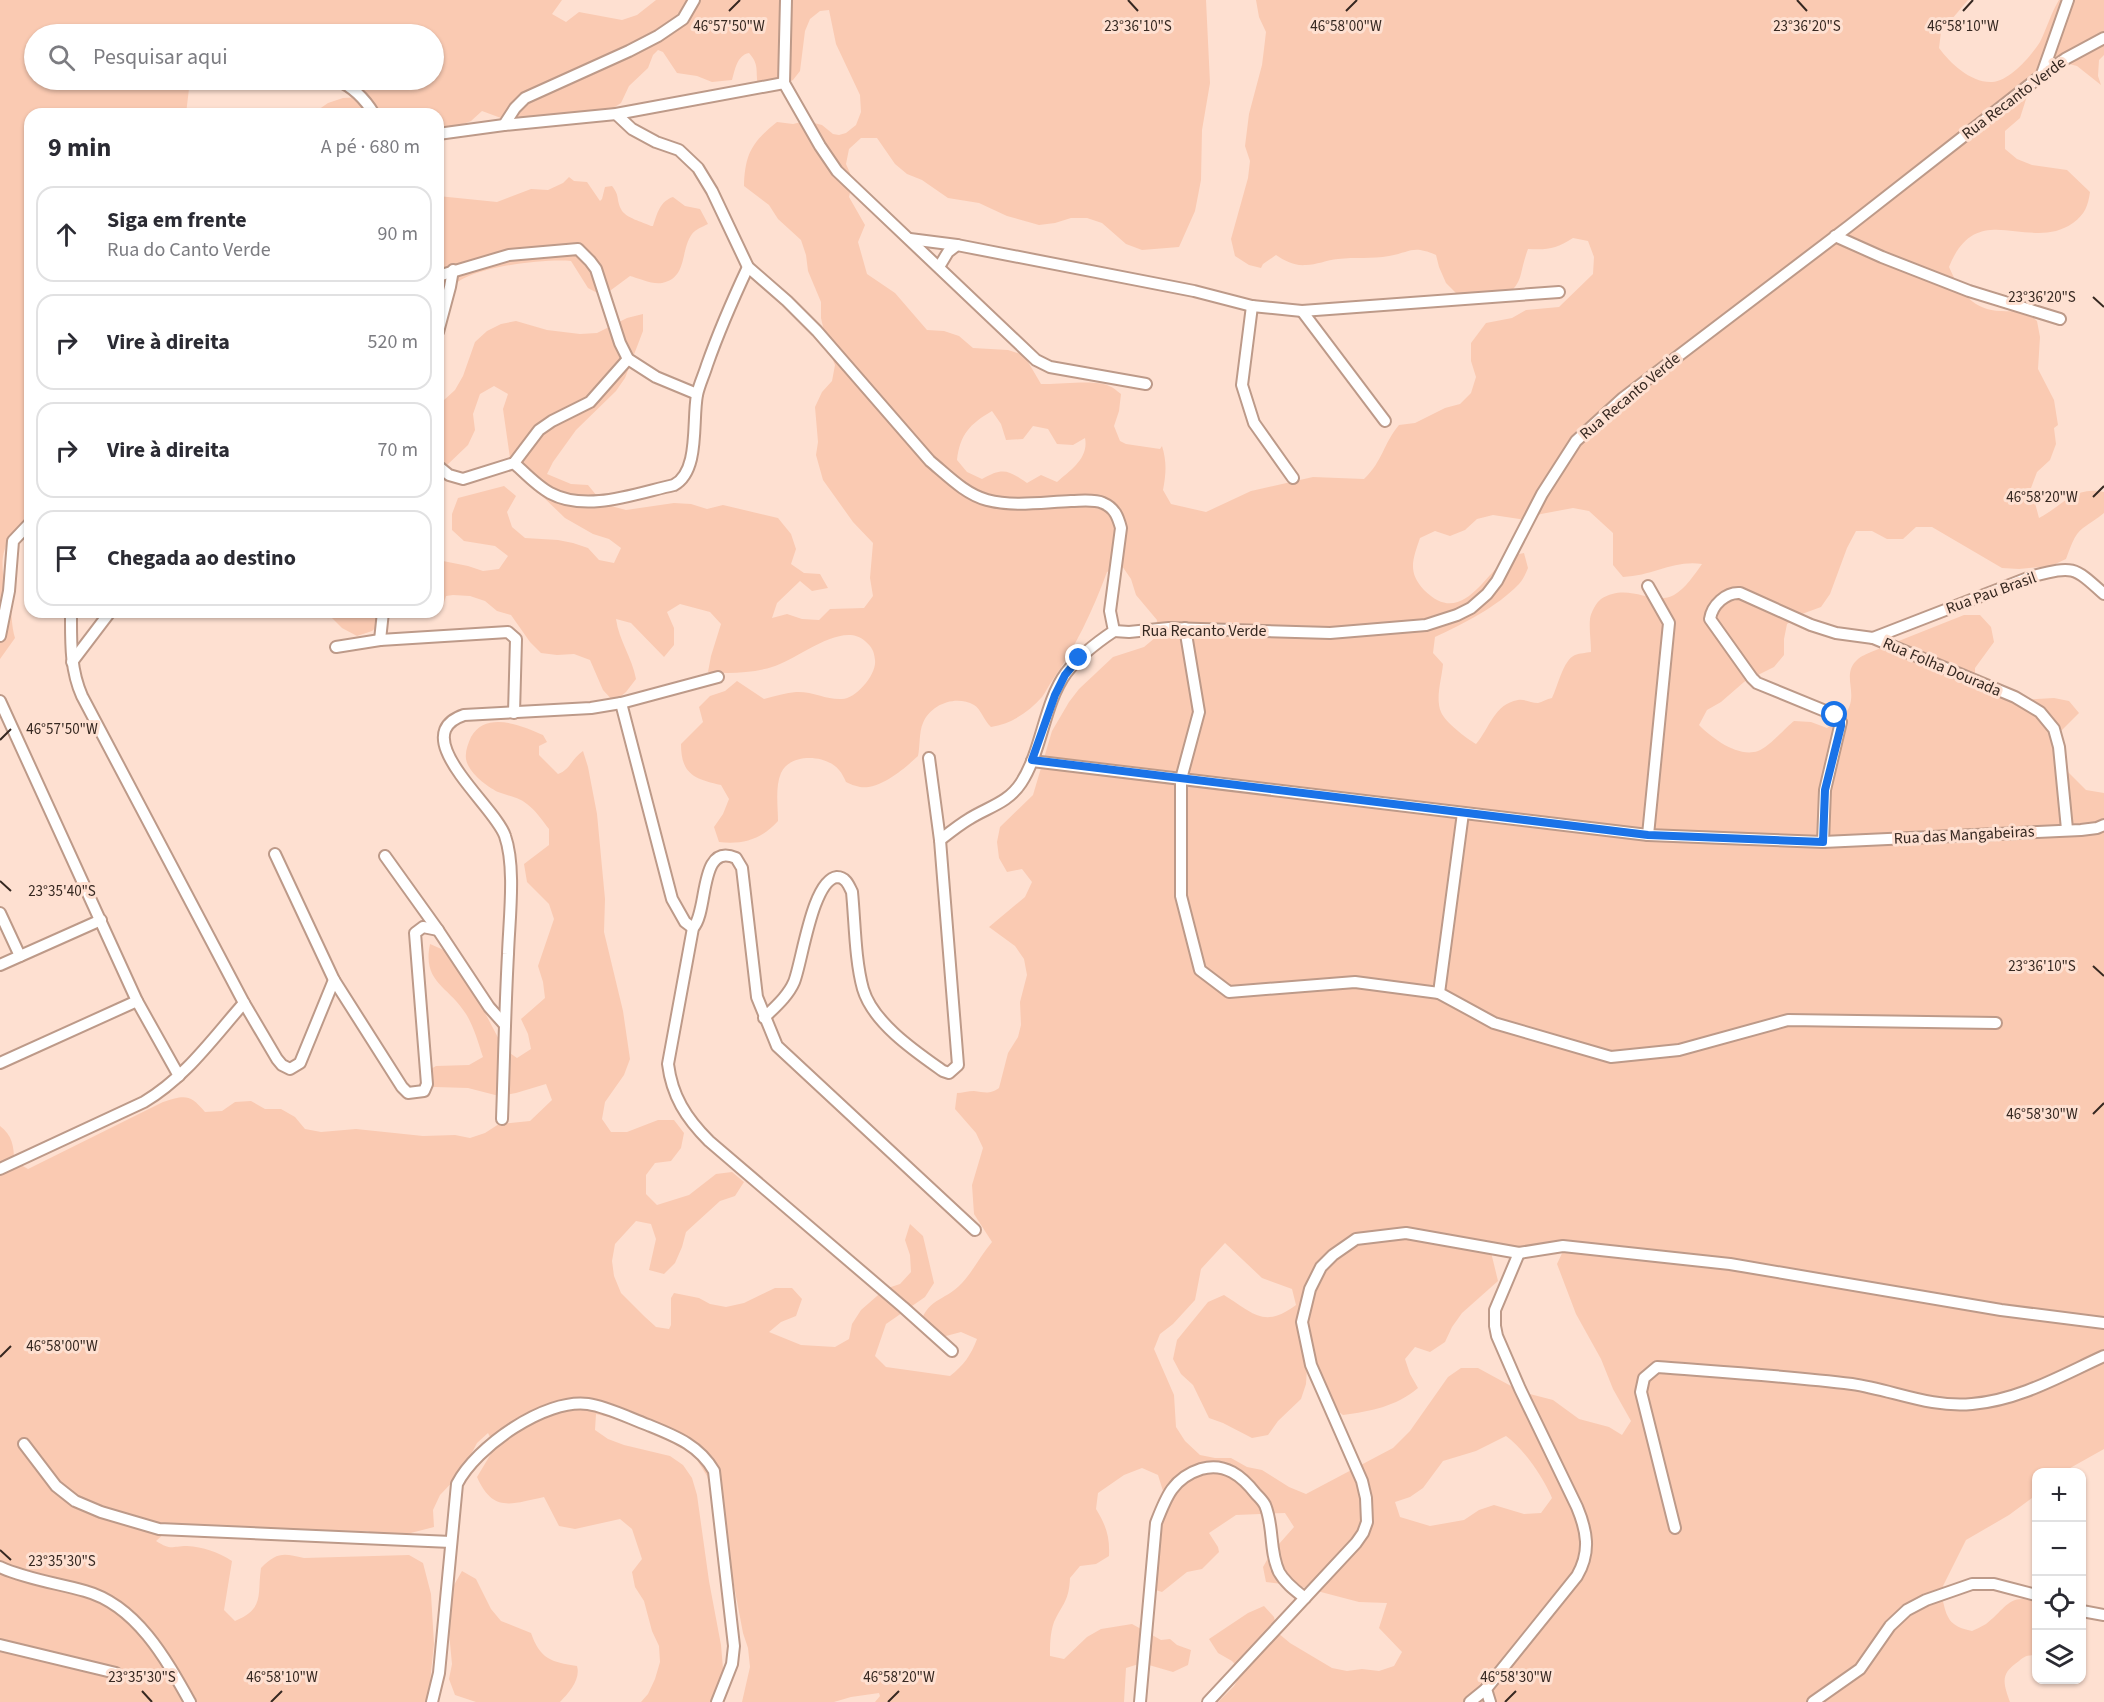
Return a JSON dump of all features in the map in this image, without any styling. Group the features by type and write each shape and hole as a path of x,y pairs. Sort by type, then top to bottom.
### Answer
{"street":[{"path":"504,124 525,98 658,36 683,19 694,0"},
{"path":"786,0 784,83 837,171 1041,363 1050,367 1146,384"},
{"path":"2042,75 2068,0"},
{"name":"Rua Recanto Verde","path":"1114,631 1185,628 1330,633 1426,625 1471,608 1487,594 1497,581 1542,494 1576,441 1623,398 2042,75 2065,59 2104,38"},
{"path":"444,133 504,124 616,114 784,83"},
{"path":"354,90 370,108"},
{"path":"616,114 632,129 656,142 680,150 698,168 712,191 748,267 788,301 817,331 930,461 971,494 1006,503 1102,502 1112,508 1118,516 1121,528 1110,611 1114,631 1079,658 1065,675 1055,695 1032,760 1012,795 969,819 940,840"},
{"path":"1835,236 1969,291 2060,319"},
{"path":"910,239 957,245 1194,291 1252,306 1302,311 1558,292"},
{"path":"939,267 948,252 957,245"},
{"path":"444,274 509,255 578,249 596,269 620,343 628,358 656,377 697,394"},
{"path":"514,463 550,493 570,500 606,499 674,485 687,474 691,461 697,394 721,325 748,267"},
{"path":"444,310 453,270"},
{"path":"1252,306 1242,385 1254,423 1293,478"},
{"path":"1302,311 1385,421"},
{"path":"444,471 449,475 464,479 514,463 539,430 590,402 628,358"},
{"path":"0,636 9,591 13,541 24,529"},
{"name":"Rua Pau Brasil","path":"1873,638 2033,576 2060,570 2076,571 2104,594"},
{"path":"1647,586 1669,623 1648,835"},
{"name":"Rua Folha Dourada","path":"1823,842 1825,790 1841,722 1835,715 1766,687 1752,678 1710,619 1713,610 1725,596 1740,593 1811,625 1836,633 1873,638 2015,697 2040,712 2054,729 2059,747 2067,829"},
{"path":"71,618 72,662 76,682 82,696 244,1003 282,1065 290,1069 300,1063 334,980"},
{"path":"72,662 105,618"},
{"path":"380,640 382,618"},
{"path":"1185,628 1199,712 1180,778 1181,896 1200,970 1229,992 1355,982 1439,993 1494,1023 1611,1057 1679,1050 1788,1020 1996,1023"},
{"path":"336,647 380,640 494,632 512,634 516,639 517,654 514,713"},
{"path":"502,1119 510,914 508,849 505,834 464,780 444,747 445,730 455,718 464,715 591,708 621,703 718,677"},
{"path":"0,701 138,1001 179,1076"},
{"path":"621,703 672,899 685,922 693,928"},
{"path":"764,1018 788,993 795,981 805,936 823,886 832,879 842,878 852,892 860,973 864,991 873,1009 882,1022 933,1064 949,1073 956,1068 959,1060 940,840 928,758"},
{"name":"Rua das Mangabeiras","path":"1032,760 1648,835 1823,842 2097,828 2104,825"},
{"path":"1439,993 1463,813"},
{"path":"275,854 334,980 408,1093 424,1091 427,1084 415,933 423,927 438,930"},
{"path":"385,856 489,1007 505,1025"},
{"path":"952,1351 710,1141 693,1124 675,1096 668,1064 693,928 698,923 701,914 708,869 719,857 736,858 742,868 757,997 777,1046 975,1230"},
{"path":"0,913 20,956"},
{"path":"0,965 101,921"},
{"path":"0,1063 138,1001"},
{"path":"0,1168 144,1102 160,1092 179,1076 244,1003"},
{"path":"1208,1702 1356,1543 1367,1522 1368,1508 1362,1480 1311,1365 1302,1322 1310,1288 1321,1267 1333,1255 1356,1239 1406,1233 1519,1253 1563,1245 1730,1264 2001,1310 2104,1323"},
{"path":"1470,1702 1486,1689 1572,1584 1584,1564 1587,1550 1586,1527 1497,1336 1495,1310 1519,1253"},
{"path":"1675,1528 1641,1392 1644,1378 1657,1367 1854,1384 1933,1403 1952,1405 1974,1404 2016,1396 2104,1356"},
{"path":"432,1702 439,1673 455,1492 462,1473 474,1459 513,1428 555,1407 572,1404 600,1407 669,1433 702,1453 714,1471 734,1646 732,1664 717,1702"},
{"path":"24,1444 56,1486 75,1501 100,1512 159,1529 451,1542"},
{"path":"1140,1702 1156,1523 1166,1498 1185,1475 1205,1468 1225,1468 1247,1482 1265,1504 1274,1556 1280,1573 1290,1586 1305,1598"},
{"path":"0,1567 43,1581 87,1591 110,1602 135,1622 159,1650 190,1702"},
{"path":"1813,1702 1860,1669 1890,1626 1907,1610 1926,1600 1971,1584 1985,1583 2032,1593"},
{"path":"2086,1612 2104,1615"},
{"path":"0,1646 116,1673"},
{"path":"1486,1689 1490,1702"}],"shaded area":[{"path":"0,0 562,0 552,14 566,22 579,12 622,20 637,15 656,0 1206,0 1210,83 1202,130 1201,180 1195,211 1179,247 1142,250 1126,244 1102,223 1087,218 1071,218 1039,225 1007,216 979,203 948,198 922,180 907,174 895,164 877,138 861,138 849,149 846,164 853,180 849,197 865,225 858,242 867,274 895,293 927,330 944,331 959,336 973,348 1008,350 1024,355 1041,384 1095,383 1114,388 1121,394 1114,426 1120,441 1160,449 1162,446 1165,457 1163,490 1171,504 1206,512 1251,491 1313,477 1364,479 1375,466 1399,425 1415,423 1445,408 1460,404 1471,393 1476,377 1471,361 1471,343 1486,323 1512,318 1526,310 1559,307 1593,274 1594,257 1588,241 1573,238 1552,248 1528,249 1519,280 1506,296 1496,303 1482,296 1457,294 1446,283 1436,255 1422,250 1383,257 1338,259 1306,265 1290,263 1276,255 1261,268 1249,265 1235,256 1231,239 1248,178 1250,161 1245,146 1249,114 1262,65 1266,32 1259,17 1256,0 1968,0 1941,32 1939,48 1955,66 1969,76 1992,82 1999,81 2013,73 2031,54 2040,42 2059,0 2104,0 2104,55 2099,60 2098,76 2101,85 2077,66 2061,62 2047,72 2027,96 2020,118 2005,131 2005,149 2017,159 2032,165 2067,170 2090,192 2085,209 2073,223 2056,231 2039,233 1989,230 1974,235 1961,246 1949,267 1962,291 1978,305 1998,311 2025,310 2037,321 2040,337 2038,369 2054,400 2058,425 2054,428 2056,444 2050,460 2037,472 2031,488 2039,518 2076,494 2093,491 2104,492 2104,513 2077,534 2066,559 2051,566 2019,569 2002,568 1932,527 1916,527 1903,539 1887,539 1872,531 1856,531 1847,548 1830,594 1821,607 1802,614 1787,624 1784,655 1774,667 1744,682 1721,702 1707,710 1699,725 1711,736 1742,752 1758,751 1767,746 1794,721 1811,722 1827,728 1841,719 1848,709 1851,700 1850,675 1852,667 1859,658 1964,615 1980,615 1991,627 1994,642 1975,668 1975,684 1989,692 2020,700 2054,698 2069,701 2079,713 2056,736 2063,767 2086,790 2104,793 2104,1449 2070,1468 2032,1468 2032,1498 2009,1515 1966,1540 1943,1586 1946,1590 1942,1597 1950,1620 1958,1627 1972,1631 1986,1624 2013,1601 2019,1599 2032,1601 2032,1656 2023,1658 2006,1674 2005,1684 2010,1702 1218,1702 1234,1686 1242,1672 1232,1661 1218,1653 1209,1639 1248,1613 1264,1606 1274,1617 1278,1633 1290,1643 1332,1668 1347,1671 1362,1669 1379,1671 1394,1666 1402,1652 1379,1628 1387,1603 1359,1602 1298,1586 1266,1582 1263,1567 1271,1553 1294,1527 1285,1513 1236,1515 1209,1533 1219,1552 1202,1569 1187,1572 1162,1592 1146,1587 1152,1540 1149,1523 1163,1491 1158,1475 1142,1468 1124,1475 1098,1493 1096,1509 1107,1531 1109,1556 1096,1564 1080,1566 1070,1578 1067,1597 1054,1622 1050,1639 1050,1656 1064,1659 1087,1637 1101,1629 1132,1624 1161,1640 1170,1639 1177,1645 1191,1650 1188,1665 1173,1672 1142,1663 1126,1668 1124,1702 875,1702 880,1696 879,1693 834,1702 742,1702 750,1667 748,1648 728,1554 707,1476 689,1447 626,1421 596,1414 595,1430 608,1439 670,1456 683,1465 692,1478 697,1495 721,1645 724,1680 717,1702 641,1702 648,1694 660,1662 659,1646 652,1631 644,1601 635,1587 632,1572 642,1559 632,1529 620,1519 575,1529 559,1526 544,1497 513,1503 497,1501 483,1488 477,1477 495,1447 488,1433 477,1443 462,1472 440,1495 433,1510 434,1527 403,1535 368,1531 183,1529 167,1531 156,1541 169,1547 187,1546 205,1549 232,1561 224,1610 235,1621 245,1616 255,1606 259,1594 261,1568 276,1556 291,1555 304,1558 409,1555 423,1563 431,1594 434,1644 428,1702 0,1702 0,1126 12,1141 14,1161 28,1169 163,1102 182,1097 191,1099 205,1112 222,1111 235,1102 251,1101 265,1109 281,1109 295,1117 305,1129 321,1132 356,1129 423,1136 455,1135 470,1138 485,1133 499,1124 530,1121 552,1100 546,1084 499,1096 468,1088 418,1089 422,1074 436,1066 469,1065 483,1057 474,1029 466,1014 433,976 429,957 430,944 446,951 456,962 504,1049 517,1058 531,1049 528,1034 521,1019 545,998 538,966 554,919 549,904 527,882 524,864 549,845 549,829 527,804 498,792 478,778 470,769 466,759 471,737 478,729 486,724 505,722 543,735 547,742 539,746 539,755 558,774 583,751 588,767 597,814 605,899 604,932 623,1011 630,1059 624,1075 605,1102 602,1119 611,1132 627,1132 658,1120 674,1120 684,1133 681,1148 671,1161 655,1163 646,1175 646,1194 657,1205 689,1195 716,1174 732,1172 744,1182 735,1196 720,1201 686,1232 675,1263 664,1274 649,1270 656,1239 651,1224 636,1221 615,1244 612,1261 614,1276 621,1293 656,1327 669,1329 671,1298 674,1293 726,1307 744,1303 775,1288 792,1288 802,1299 796,1316 781,1322 769,1332 801,1345 835,1347 849,1339 852,1324 861,1310 885,1289 900,1284 911,1272 910,1255 905,1240 910,1224 923,1236 934,1283 925,1297 886,1324 875,1356 886,1367 950,1376 963,1364 977,1339 961,1332 931,1340 919,1329 922,1319 931,1306 962,1283 992,1242 974,1214 972,1185 983,1148 976,1133 955,1109 957,1093 989,1092 999,1088 1008,1053 1018,1037 1021,1025 1020,1002 1027,975 1024,959 1015,946 989,927 1025,897 1032,882 1022,869 1007,872 999,858 997,842 1000,827 1033,795 1052,731 1069,702 1079,689 1113,657 1144,647 1156,637 1157,620 1136,595 1131,579 1122,566 1107,572 1076,642 1042,697 1031,708 1006,723 991,727 981,712 967,702 952,701 938,706 923,723 918,756 891,778 868,787 858,787 846,782 839,770 826,761 808,758 792,762 786,766 779,778 778,821 759,836 736,843 719,842 714,827 729,799 721,785 691,774 683,762 681,744 703,722 699,707 710,696 725,691 737,681 764,699 796,692 836,699 848,698 864,685 875,666 871,647 865,641 855,636 844,635 819,643 782,663 765,669 724,673 708,672 721,624 710,612 680,604 667,612 674,628 674,645 664,657 631,623 616,619 636,679 614,702 603,690 590,660 574,654 541,653 530,642 511,615 497,611 485,601 470,596 453,595 446,596 444,603 444,561 483,571 499,569 508,556 495,546 464,541 452,530 452,514 458,498 504,486 516,496 507,512 512,527 525,538 573,543 588,548 599,560 614,563 621,548 609,539 593,534 565,518 540,494 510,458 503,409 508,394 494,386 480,394 473,414 475,430 468,445 444,467 444,400 455,390 463,376 475,342 487,331 501,324 516,321 547,330 580,334 597,333 627,318 643,314 643,331 625,378 616,391 576,430 547,474 571,484 588,485 597,496 611,506 626,510 674,503 691,504 707,509 723,505 778,518 791,534 796,549 791,564 804,573 820,574 828,588 812,591 800,581 777,603 772,618 787,614 802,619 819,620 830,609 864,608 873,596 870,578 873,543 853,522 823,480 816,455 818,442 815,407 822,392 832,381 835,365 828,349 821,318 821,302 808,271 801,240 778,219 769,205 744,186 748,157 761,136 777,122 793,124 806,121 822,125 833,134 839,135 846,133 856,125 861,112 860,95 836,44 829,10 820,11 810,19 805,31 800,71 793,80 777,89 759,87 755,62 749,53 739,60 732,80 712,82 697,76 677,73 663,52 658,50 653,55 648,68 629,86 621,103 610,110 541,118 501,118 482,111 471,121 444,132 444,108 321,108 343,98 362,97 364,90 444,90 444,24 24,24 24,90 189,90 187,108 24,108 24,523 5,547 3,555 3,573 15,638 0,659","holes":["992,411 1001,424 1006,440 1023,439 1033,426 1048,429 1057,444 1073,445 1085,438 1086,445 1082,458 1057,482 1041,475 1027,483 1005,472 995,473 982,479 967,472 957,460 958,451 967,431","1573,508 1589,511 1613,533 1613,565 1623,577 1682,564 1702,564 1682,589 1666,598 1621,592 1601,599 1591,613 1591,652 1577,654 1567,662 1552,698 1538,703 1518,700 1503,706 1476,744 1451,725 1441,712 1439,694 1443,664 1433,653 1435,637 1501,600 1522,581 1528,568 1524,553 1506,559 1469,596 1459,602 1448,603 1437,600 1424,590 1415,577 1413,565 1420,538 1435,531 1450,536 1465,530 1477,519 1493,515 1526,520 1541,514","1225,1243 1262,1278 1292,1289 1296,1305 1285,1312 1267,1317 1251,1312 1224,1295 1208,1302 1177,1340 1173,1359 1181,1374 1193,1385 1209,1418 1252,1438 1268,1435 1278,1421 1301,1399 1306,1384 1307,1368 1321,1373 1329,1405 1343,1415 1392,1404 1418,1388 1405,1359 1415,1347 1430,1352 1445,1342 1462,1313 1498,1281 1490,1248 1564,1249 1557,1264 1576,1314 1631,1421 1622,1435 1609,1427 1579,1419 1553,1400 1522,1392 1478,1368 1461,1368 1448,1377 1410,1431 1393,1448 1306,1494 1289,1487 1262,1470 1247,1467 1231,1458 1200,1455 1185,1441 1176,1427 1174,1395 1154,1349 1160,1334 1173,1324 1195,1300 1201,1269","1506,1436 1544,1481 1552,1498 1541,1513 1524,1514 1494,1505 1479,1510 1464,1520 1430,1526 1400,1517 1395,1502 1410,1497 1423,1488 1443,1461 1476,1451"]},
{"path":"569,177 574,181 587,182 600,201 605,187 612,186 623,212 651,226 662,205 673,197 685,206 700,209 708,224 692,234 688,240 680,270 670,280 662,283 630,276 603,296 588,288 571,261 508,265 461,280 453,287 444,316 444,197 497,202 531,189 548,190 563,183"},
{"path":"332,618 386,618 372,631 357,636 342,628"},
{"path":"462,1571 476,1579 491,1609 501,1621 531,1633 538,1649 553,1661 577,1666 576,1681 560,1702 476,1702 455,1695 449,1679 452,1664 449,1633 454,1585"}],"route":[{"path":"1079,658 1065,675 1055,695 1032,760 1648,835 1823,842 1825,790 1841,726 1841,722 1835,715"}]}
